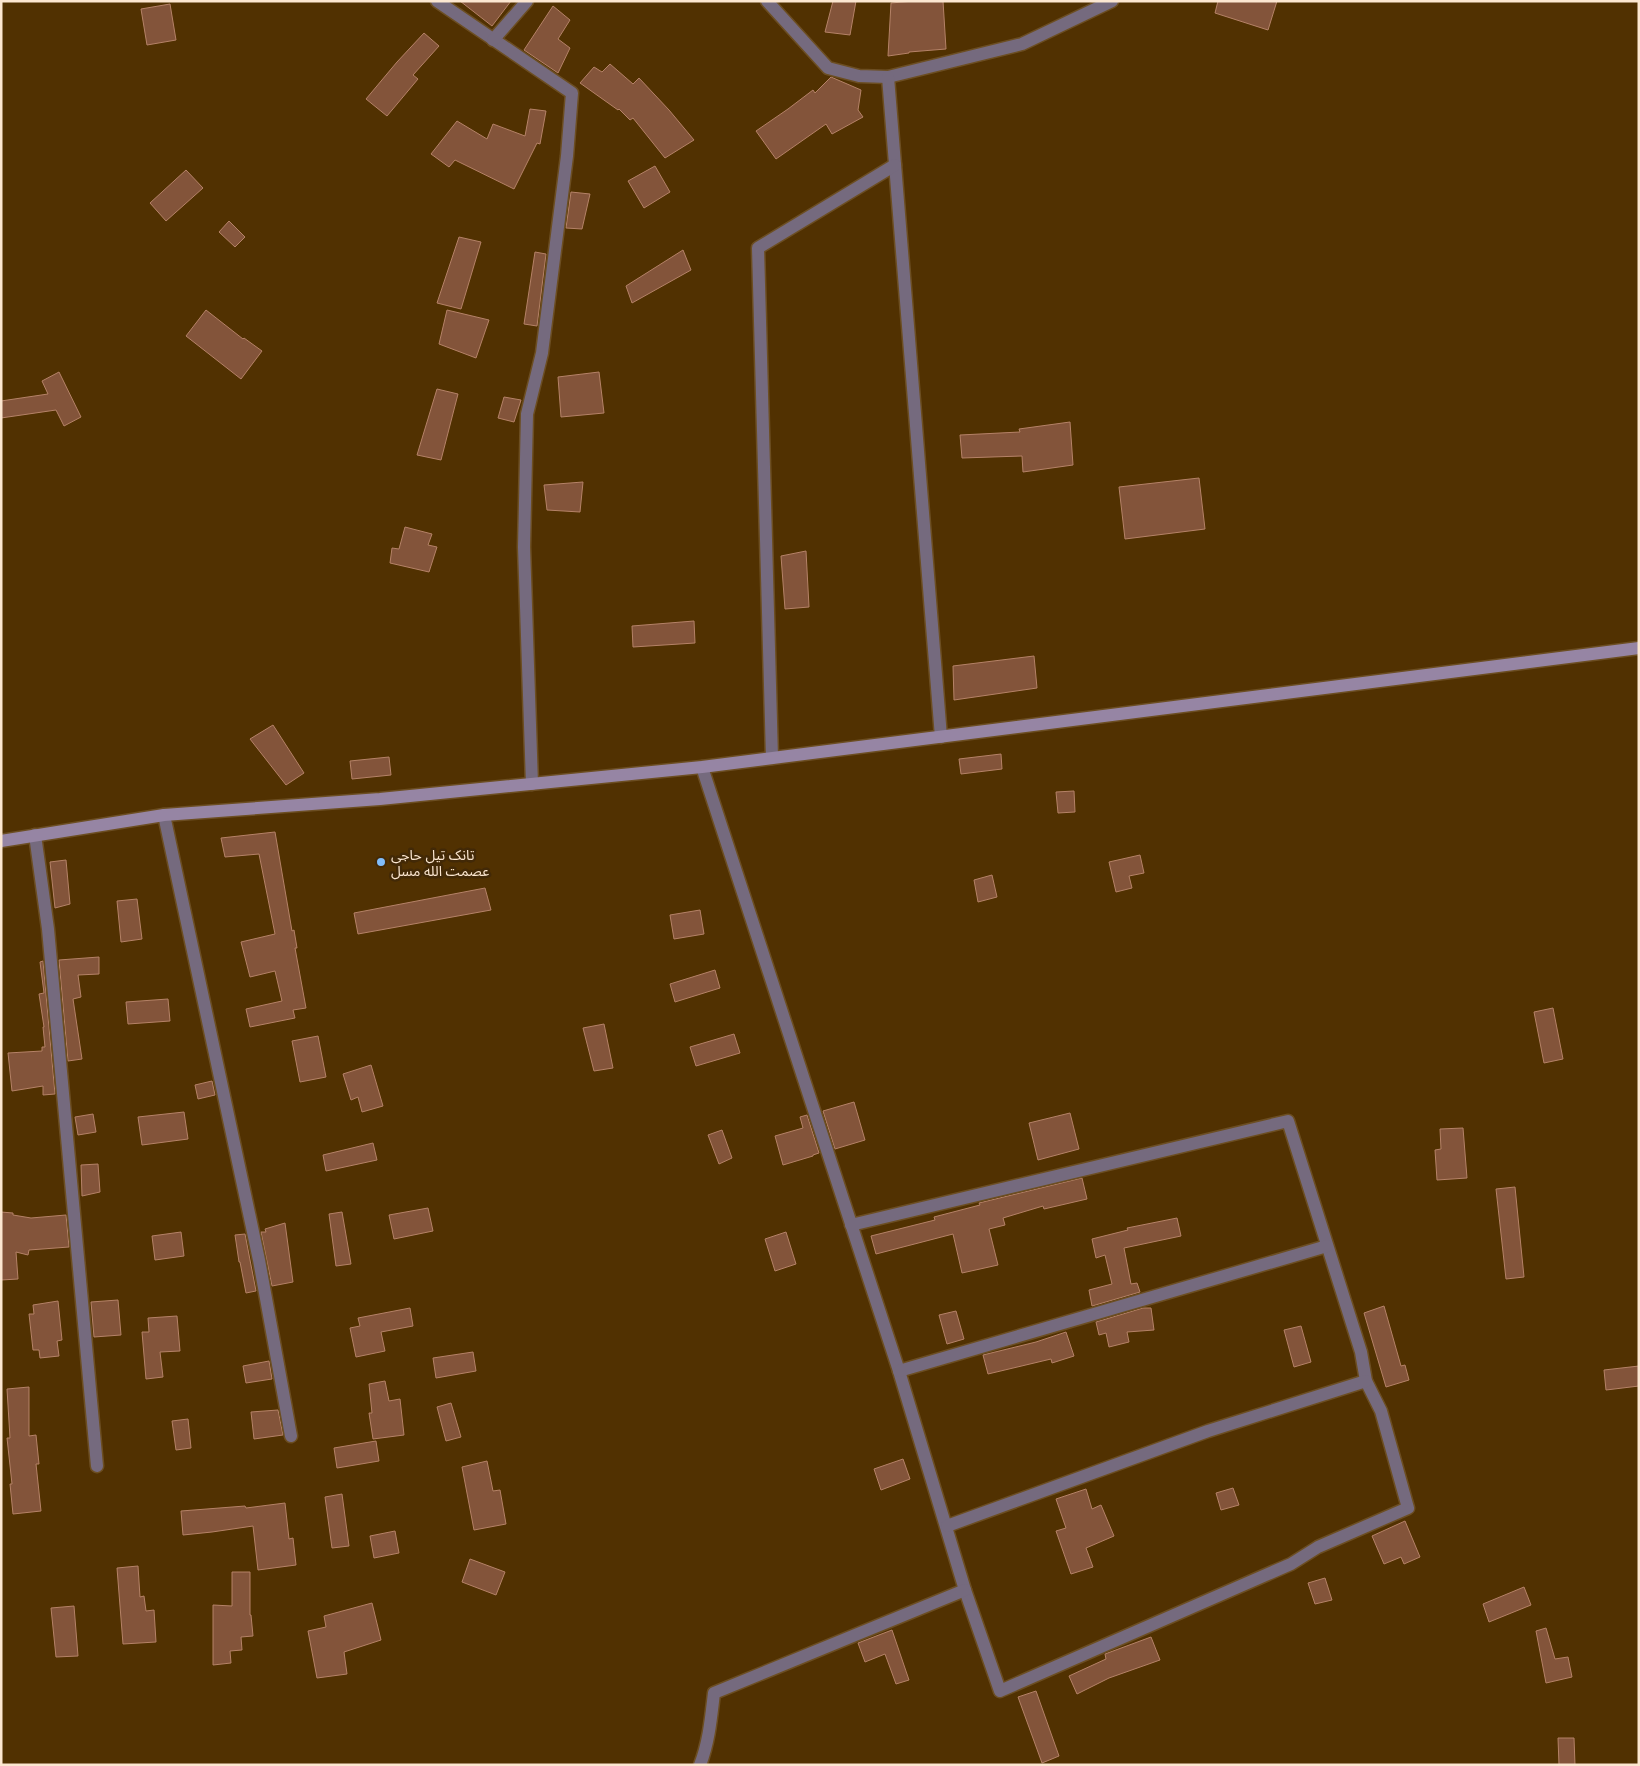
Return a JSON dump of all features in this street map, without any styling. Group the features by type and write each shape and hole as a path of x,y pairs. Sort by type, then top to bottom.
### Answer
{"main road":[{"path":"1,841 164,815 380,799 702,767 1639,648"}],"street":[{"path":"437,1 572,93 567,156 542,353 527,414 524,547 532,784"},
{"path":"493,40 527,1"},
{"path":"766,1 828,68 859,76 888,77 1022,44 1112,1"},
{"path":"888,77 941,737"},
{"path":"772,758 758,248 895,165"},
{"path":"702,767 851,1226 899,1371 965,1590 1000,1691 1291,1564 1318,1547 1408,1508 1381,1411 1366,1381 1361,1352 1288,1121 851,1226"},
{"path":"164,815 258,1260 291,1436"},
{"path":"35,835 48,928 97,1466"},
{"path":"899,1371 1327,1246"},
{"path":"947,1526 1208,1431 1366,1381"},
{"path":"700,1765 710,1728 714,1693 965,1590"}],"building":[{"path":"460,1 511,1 492,26"},
{"path":"833,1 856,1 850,35 825,32"},
{"path":"943,1 946,49 888,56 891,3"},
{"path":"1218,1 1277,1 1268,30 1215,13"},
{"path":"170,4 176,40 147,45 141,9"},
{"path":"553,6 570,20 558,39 570,48 558,73 524,50"},
{"path":"424,33 439,46 413,75 418,79 387,116 366,99"},
{"path":"610,64 633,84 639,78 694,140 665,158 633,118 630,120 619,109 580,83 594,67 602,72"},
{"path":"831,77 861,90 858,110 863,117 832,134 826,124 776,159 756,131 813,90 815,93"},
{"path":"530,109 546,111 540,144 537,143 514,189 455,160 449,167 431,154 457,121 487,139 493,124 525,136"},
{"path":"655,166 670,192 644,208 628,181"},
{"path":"186,170 203,188 166,221 150,203"},
{"path":"571,192 590,194 582,229 566,228"},
{"path":"229,221 245,237 235,247 219,232"},
{"path":"459,237 481,242 461,309 437,303"},
{"path":"683,250 691,270 632,303 626,286"},
{"path":"535,252 546,254 537,326 524,324"},
{"path":"206,310 243,339 262,351 241,379 186,336"},
{"path":"447,310 489,320 476,358 439,344"},
{"path":"59,372 81,417 64,426 56,410 1,418 1,401 48,394 42,381"},
{"path":"599,372 604,413 561,417 558,377"},
{"path":"437,389 458,394 441,460 417,455"},
{"path":"504,397 521,400 514,422 498,418"},
{"path":"1070,422 1073,465 1023,472 1022,456 962,458 960,435 1020,432 1019,429"},
{"path":"1199,478 1205,529 1125,539 1119,487"},
{"path":"583,482 580,512 547,510 544,485"},
{"path":"405,527 432,534 428,545 437,547 429,572 390,563 392,548 399,549"},
{"path":"806,551 809,607 785,609 781,556"},
{"path":"694,621 695,643 633,647 632,626"},
{"path":"1034,656 1037,688 954,700 953,666"},
{"path":"273,725 304,773 286,785 250,739"},
{"path":"1001,754 1002,769 961,774 959,759"},
{"path":"389,757 391,775 352,779 350,761"},
{"path":"1074,791 1075,812 1058,813 1056,792"},
{"path":"275,832 292,931 294,930 297,948 295,948 306,1008 293,1010 295,1018 250,1027 246,1009 282,1001 275,971 250,977 241,942 275,934 259,854 225,857 221,838"},
{"path":"1140,855 1144,873 1129,876 1132,888 1116,892 1109,862"},
{"path":"66,860 70,904 55,908 50,862"},
{"path":"992,875 997,897 978,902 974,880"},
{"path":"485,888 491,910 358,934 354,913"},
{"path":"137,899 142,939 121,942 117,901"},
{"path":"700,910 704,934 674,939 670,915"},
{"path":"99,957 99,974 78,975 81,997 73,999 82,1059 68,1061 59,960"},
{"path":"43,961 55,1094 43,1095 43,1086 12,1091 8,1053 42,1051 42,1047 45,1047 39,994 44,993 40,962"},
{"path":"715,970 720,988 675,1002 670,984"},
{"path":"168,999 170,1021 128,1024 126,1002"},
{"path":"1553,1008 1563,1059 1544,1063 1534,1012"},
{"path":"604,1024 613,1068 594,1071 583,1028"},
{"path":"734,1034 740,1053 696,1066 690,1047"},
{"path":"318,1036 326,1077 300,1082 292,1041"},
{"path":"371,1065 383,1106 362,1112 358,1097 351,1100 343,1074"},
{"path":"212,1081 215,1095 198,1099 195,1085"},
{"path":"854,1102 865,1140 835,1149 823,1111"},
{"path":"184,1112 188,1139 142,1145 138,1117"},
{"path":"1070,1113 1079,1149 1038,1160 1029,1123"},
{"path":"93,1114 96,1132 78,1135 75,1117"},
{"path":"807,1115 819,1153 783,1165 775,1136 803,1128 800,1117"},
{"path":"1463,1128 1467,1178 1437,1180 1435,1150 1441,1149 1440,1129"},
{"path":"722,1130 732,1158 719,1164 708,1135"},
{"path":"373,1143 377,1160 326,1171 323,1155"},
{"path":"98,1164 100,1192 82,1196 81,1165"},
{"path":"1082,1178 1087,1199 1044,1209 1043,1206 1003,1218 1005,1225 989,1229 998,1265 962,1273 953,1234 876,1254 871,1236 935,1220 934,1217 980,1205 979,1203"},
{"path":"1515,1187 1524,1277 1506,1279 1496,1189"},
{"path":"428,1208 433,1231 394,1239 389,1215"},
{"path":"1,1212 31,1218 66,1215 69,1247 29,1250 28,1255 16,1252 18,1279 1,1280"},
{"path":"342,1212 351,1264 336,1266 329,1214"},
{"path":"1177,1218 1181,1236 1124,1248 1131,1284 1137,1283 1140,1292 1092,1306 1089,1290 1112,1284 1105,1255 1096,1258 1092,1239 1128,1230 1127,1228"},
{"path":"285,1223 293,1282 272,1286 261,1232 266,1232 265,1229"},
{"path":"181,1232 184,1256 155,1260 152,1236"},
{"path":"786,1232 796,1264 775,1271 765,1239"},
{"path":"245,1234 256,1291 246,1293 235,1235"},
{"path":"118,1300 121,1335 94,1337 91,1302"},
{"path":"58,1301 62,1340 57,1341 59,1356 40,1358 39,1350 33,1350 29,1314 34,1314 33,1305"},
{"path":"1384,1306 1401,1366 1405,1365 1409,1380 1386,1387 1364,1313"},
{"path":"410,1308 413,1326 381,1332 385,1351 356,1357 350,1328 360,1326 358,1318"},
{"path":"1143,1308 1151,1308 1154,1330 1127,1332 1129,1342 1109,1347 1106,1333 1099,1335 1096,1322"},
{"path":"956,1311 964,1339 947,1344 939,1315"},
{"path":"177,1316 180,1351 160,1352 163,1377 146,1379 142,1332 149,1332 148,1318"},
{"path":"1301,1326 1311,1362 1294,1367 1284,1330"},
{"path":"1066,1332 1074,1356 1052,1363 1051,1359 988,1374 983,1355 1036,1342"},
{"path":"473,1352 476,1371 436,1378 433,1358"},
{"path":"269,1361 272,1379 246,1383 243,1366"},
{"path":"1639,1366 1639,1386 1606,1390 1604,1370"},
{"path":"385,1381 389,1401 400,1399 404,1435 373,1439 369,1413 372,1413 369,1384"},
{"path":"29,1387 29,1436 36,1435 39,1464 36,1464 41,1511 13,1514 7,1438 10,1438 7,1389"},
{"path":"451,1403 461,1437 446,1441 437,1407"},
{"path":"278,1410 283,1435 254,1439 251,1412"},
{"path":"188,1419 191,1448 176,1450 172,1421"},
{"path":"376,1441 379,1461 337,1468 334,1448"},
{"path":"903,1459 910,1479 881,1490 874,1469"},
{"path":"487,1461 493,1491 500,1490 506,1524 474,1530 462,1467"},
{"path":"1233,1488 1239,1505 1221,1510 1216,1493"},
{"path":"1086,1489 1092,1509 1101,1505 1114,1536 1086,1548 1093,1567 1071,1574 1056,1531 1066,1528 1056,1499"},
{"path":"342,1494 349,1546 332,1548 325,1497"},
{"path":"285,1503 289,1539 293,1538 296,1565 258,1570 253,1526 183,1535 181,1511 245,1506 246,1508"},
{"path":"1405,1521 1420,1557 1404,1564 1401,1557 1384,1564 1372,1536"},
{"path":"395,1531 399,1553 374,1558 370,1536"},
{"path":"470,1559 505,1572 496,1595 462,1582"},
{"path":"138,1566 140,1597 144,1596 146,1611 154,1610 156,1642 123,1644 117,1568"},
{"path":"232,1572 250,1572 250,1615 253,1636 241,1637 242,1650 230,1651 231,1663 213,1665 213,1605 232,1606"},
{"path":"1325,1578 1332,1600 1315,1604 1308,1583"},
{"path":"1524,1587 1531,1605 1489,1622 1483,1604"},
{"path":"372,1603 381,1640 344,1652 347,1674 317,1678 308,1631 326,1627 324,1616"},
{"path":"74,1606 78,1656 56,1657 51,1608"},
{"path":"1546,1628 1555,1659 1568,1657 1572,1677 1546,1683 1536,1631"},
{"path":"892,1630 909,1680 896,1684 885,1654 865,1662 858,1643"},
{"path":"1151,1637 1160,1660 1109,1678 1077,1694 1069,1676 1106,1659 1105,1654"},
{"path":"1036,1691 1059,1756 1042,1763 1018,1697"},
{"path":"1558,1738 1574,1738 1575,1765 1559,1765"}],"place":[{"name":"تانک تیل حاجی عصمت الله مسل","path":"381,862"}]}
